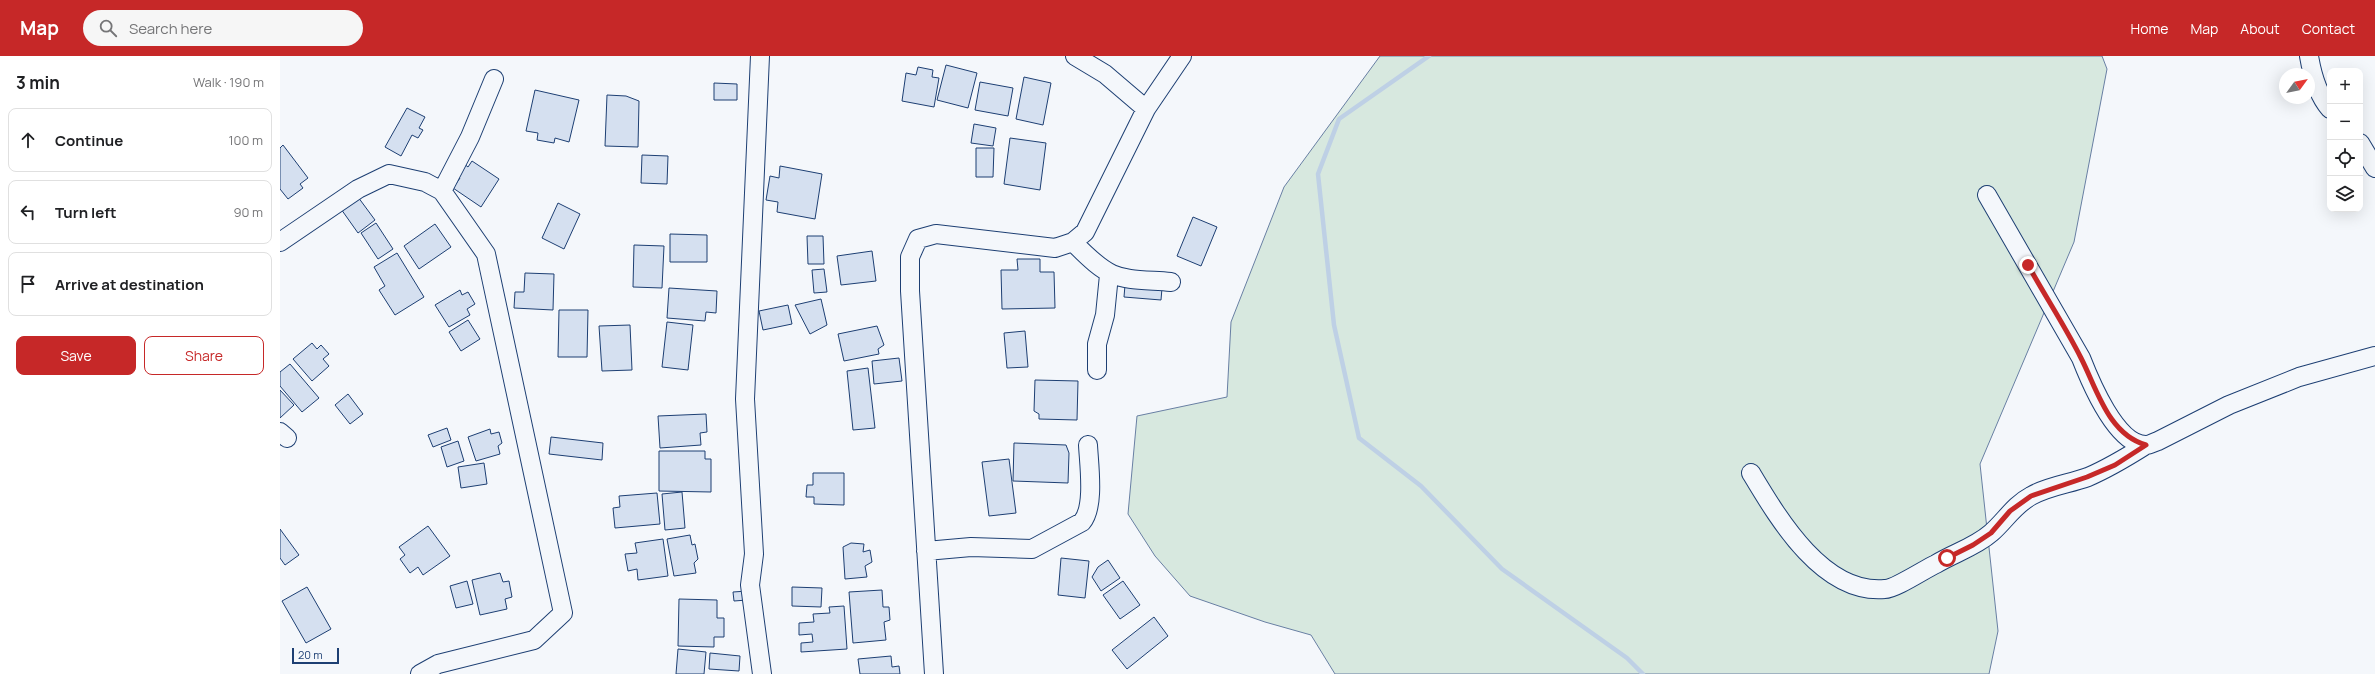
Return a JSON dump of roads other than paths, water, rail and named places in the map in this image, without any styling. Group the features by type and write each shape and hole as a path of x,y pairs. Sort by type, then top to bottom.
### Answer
{"street":[{"path":"760,56 745,399 754,554 750,585 762,674"},
{"path":"1075,56 1104,74 1146,109"},
{"path":"934,674 910,291 910,257 918,239 936,234 1055,248 1073,242 1085,232 1146,109 1182,56"},
{"path":"2309,56 2312,72 2321,96 2327,105"},
{"path":"442,191 470,137 494,79"},
{"path":"2363,148 2375,168"},
{"path":"280,242 358,189 389,174 425,182 442,191 486,254 552,571 563,613 534,640 438,664 420,674"},
{"path":"1987,195 2081,358 2093,386 2108,414 2125,435 2146,445"},
{"path":"1073,242 1092,262 1109,275 1126,280 1171,282"},
{"path":"1097,370 1097,344 1105,314 1109,275"},
{"path":"1751,472 1776,515 1803,548 1833,575 1863,589 1886,590 1973,545 1991,533 2010,511 2031,496 2087,477 2115,465 2146,445 2158,441 2229,405 2299,377 2375,356"},
{"path":"926,551 971,547 1032,549 1082,522 1086,517 1089,506 1088,445"}],"waterway":[{"path":"1429,56 1339,119 1318,174 1334,325 1359,438 1421,486 1502,569 1627,658 1643,674"}]}
